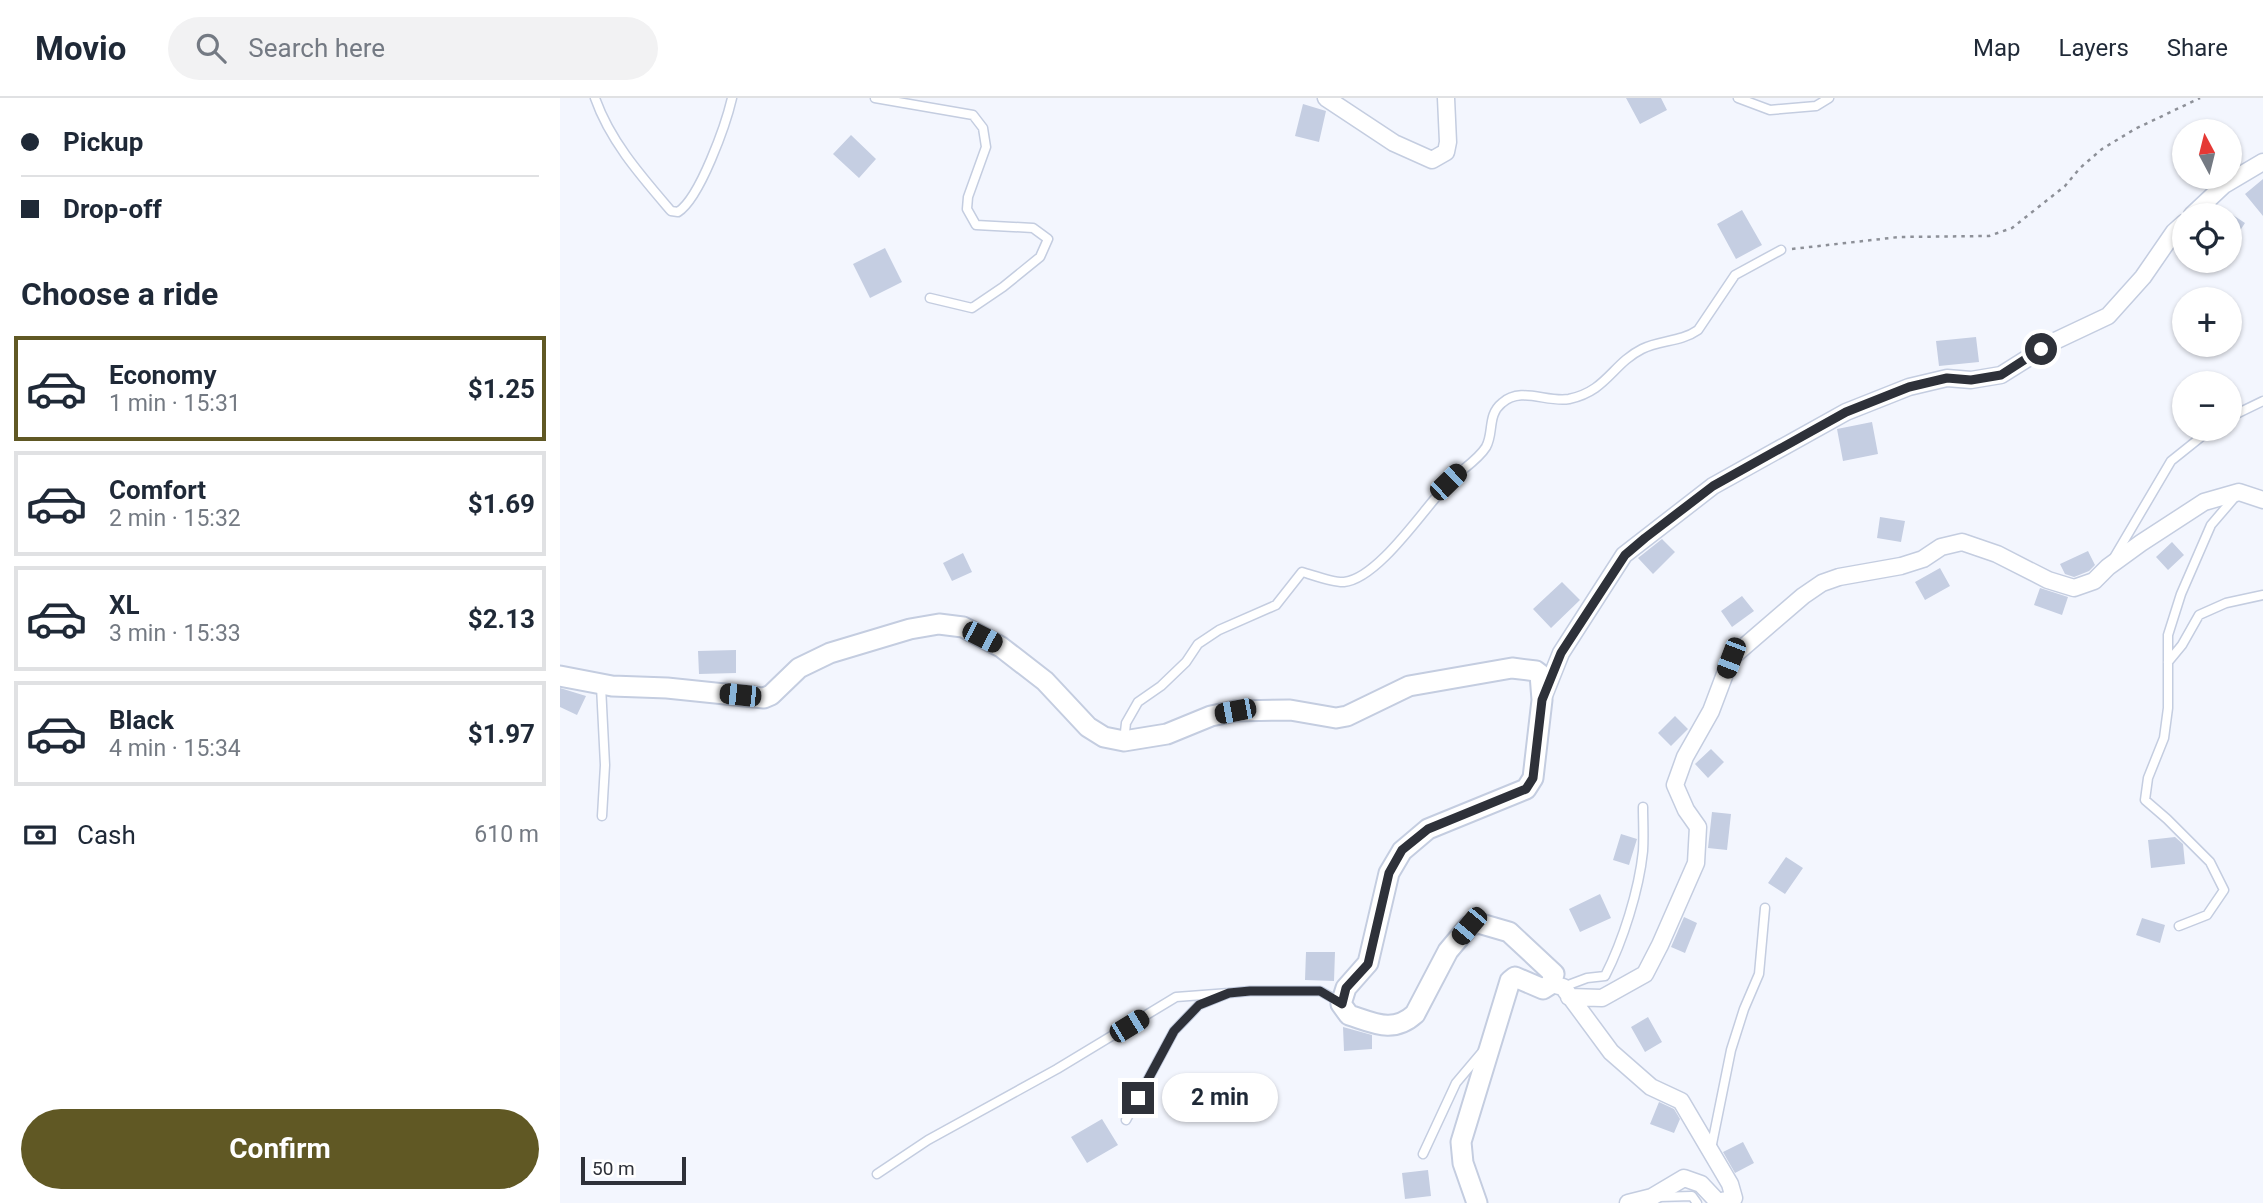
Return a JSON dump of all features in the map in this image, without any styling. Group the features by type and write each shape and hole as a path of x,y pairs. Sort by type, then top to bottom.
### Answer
{"street":[{"path":"1326,98 1394,143 1432,160 1446,152 1446,98"},
{"path":"2205,203 2224,185 2263,162"},
{"path":"1542,700 1561,653 1625,555 1713,486 1846,412 1909,387 1947,378 1971,380 2001,375 2054,341 2108,316 2143,277 2172,235"},
{"path":"1477,1203 1463,1163 1461,1142 1510,981 1516,977 1543,989 1561,989 1602,998 1645,974 1680,903 1696,863 1698,827 1686,810 1675,785 1685,757 1711,711 1731,658 1803,596 1822,583 1839,577 1901,566 1923,559 1941,547 1962,542 1997,554 2048,580 2074,588 2094,581 2108,567 2204,502 2239,492 2263,500"},
{"path":"560,676 601,683 764,698 771,695 799,668 830,653 910,629 939,624 963,627 1001,647 1045,681 1088,727 1104,737 1124,741 1167,734 1211,716 1235,711 1290,710 1336,718 1348,716 1409,686 1512,668 1536,671 1540,674 1542,700 1533,778 1526,789 1428,829 1402,850 1389,873 1368,964 1346,988 1342,1004 1349,1015 1396,1027 1415,1014 1448,951 1469,926 1478,923 1509,932 1554,974 1561,989 1611,1052 1651,1087 1681,1101 1730,1184 1734,1198 1718,1202 1701,1184 1684,1178 1652,1197 1628,1203"}],"lane":[{"path":"595,98 632,165 671,211 678,212 697,190 732,98"},
{"path":"875,98 973,115 983,128 986,147 968,197 967,209 976,225 1033,228 1048,239 1040,257 972,308 930,298"},
{"path":"1738,98 1770,110 1816,106 1829,98"},
{"path":"1124,741 1126,723 1138,702 1161,686 1186,662 1198,644 1219,630 1276,605 1302,572 1344,582 1362,575 1381,559 1421,517 1448,482 1486,447 1493,412 1503,402 1517,395 1567,399 1597,388 1629,357 1645,347 1690,336 1698,330 1735,275 1782,250"},
{"path":"2242,411 2263,401"},
{"path":"2108,567 2171,461 2196,441"},
{"path":"2179,926 2207,915 2224,890 2210,862 2145,800 2148,778 2164,738 2168,708 2168,635 2181,594 2211,525 2239,492"},
{"path":"2168,662 2182,645 2199,615 2226,603 2263,595"},
{"path":"601,683 605,765 602,817"},
{"path":"1561,989 1587,978 1605,976 1616,956 1626,926 1643,851 1643,807"},
{"path":"1711,1152 1731,1050 1759,974 1765,908"},
{"path":"877,1174 928,1140 1058,1069 1176,997 1320,991 1342,1004"},
{"path":"1126,1120 1174,1031 1199,1005 1229,993"},
{"path":"1423,1154 1456,1083 1491,1041"},
{"path":"1652,1197 1692,1196 1697,1203"}],"path":[{"path":"1782,250 1899,237 1989,236 2012,228 2065,186 2080,168 2102,149 2135,129 2200,98"}],"building":[{"path":"1626,98 1661,98 1667,110 1640,124"},
{"path":"1303,104 1326,111 1319,142 1295,136"},
{"path":"851,135 876,159 859,178 833,154"},
{"path":"2263,179 2263,216 2245,194"},
{"path":"1742,210 1762,245 1736,259 1717,224"},
{"path":"885,248 902,282 870,298 853,264"},
{"path":"1976,337 1979,362 1939,366 1936,341"},
{"path":"1872,422 1878,454 1843,461 1837,429"},
{"path":"1880,517 1905,521 1901,542 1877,538"},
{"path":"1662,539 1675,552 1653,574 1638,558"},
{"path":"2172,542 2184,555 2168,570 2156,557"},
{"path":"2088,551 2095,565 2089,571 2074,577 2065,574 2060,564"},
{"path":"963,553 972,572 952,581 943,563"},
{"path":"1940,568 1950,586 1925,600 1915,582"},
{"path":"1562,582 1580,600 1551,628 1533,609"},
{"path":"2040,588 2068,597 2062,615 2034,605"},
{"path":"1742,596 1754,611 1732,627 1721,611"},
{"path":"736,650 736,673 699,674 698,651"},
{"path":"560,688 586,696 577,715 560,707"},
{"path":"1675,716 1688,729 1671,746 1658,733"},
{"path":"1711,749 1724,762 1708,778 1695,764"},
{"path":"1712,812 1731,814 1727,850 1708,848"},
{"path":"1621,834 1637,839 1629,865 1613,860"},
{"path":"2175,837 2183,844 2185,864 2151,868 2148,840"},
{"path":"1786,857 1803,868 1785,894 1768,883"},
{"path":"1600,894 1611,918 1580,932 1569,909"},
{"path":"1684,917 1697,923 1685,953 1671,947"},
{"path":"2142,918 2165,925 2160,943 2136,935"},
{"path":"1306,952 1335,952 1334,981 1305,980"},
{"path":"1648,1017 1662,1042 1645,1052 1631,1027"},
{"path":"1343,1027 1372,1035 1372,1049 1344,1051"},
{"path":"1659,1102 1674,1109 1680,1119 1674,1133 1650,1124"},
{"path":"1102,1119 1118,1145 1087,1163 1071,1137"},
{"path":"1743,1142 1754,1163 1735,1173 1723,1152"},
{"path":"1428,1170 1431,1196 1405,1199 1402,1173"}],"route":[{"path":"1138,1098 1174,1031 1199,1005 1229,993 1250,991 1320,991 1342,1004 1346,988 1368,964 1389,873 1402,850 1428,829 1526,789 1533,778 1542,700 1561,653 1625,555 1645,538 1713,486 1846,412 1909,387 1947,378 1971,380 2001,375 2041,349"}]}
